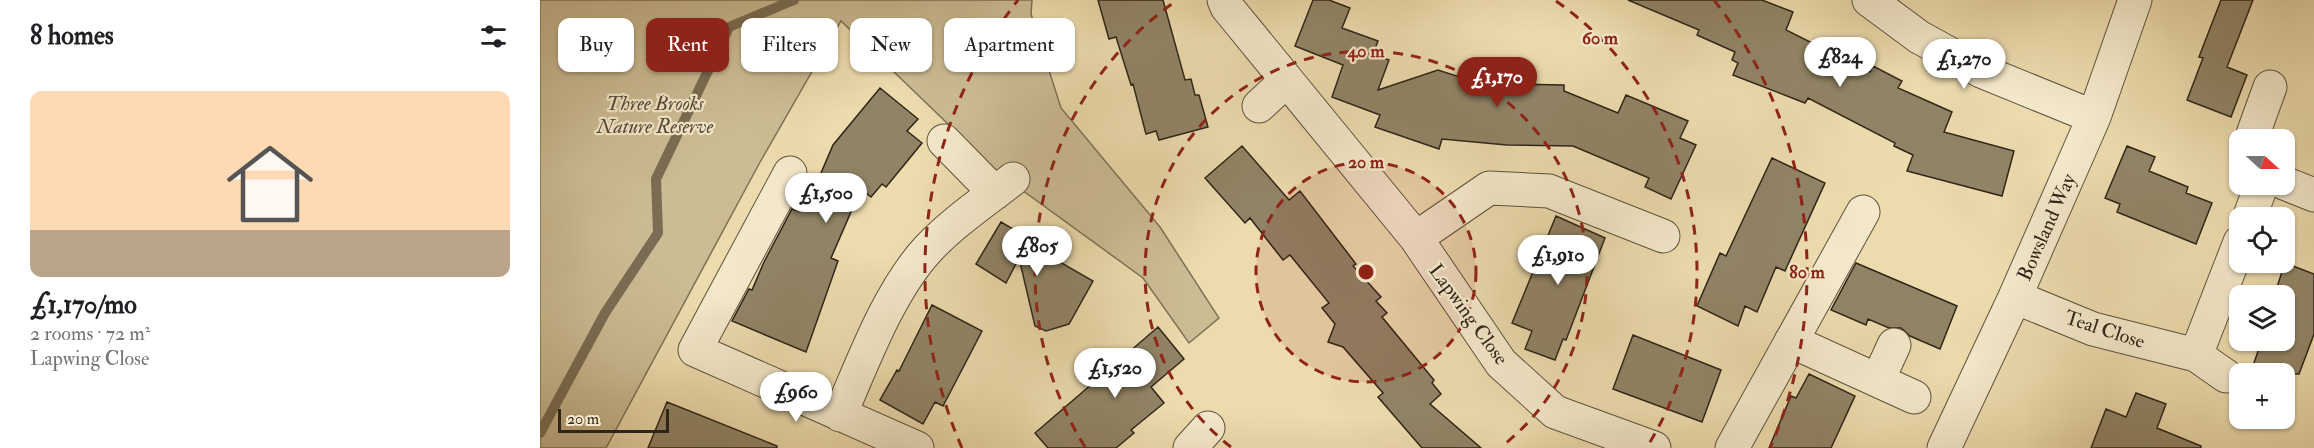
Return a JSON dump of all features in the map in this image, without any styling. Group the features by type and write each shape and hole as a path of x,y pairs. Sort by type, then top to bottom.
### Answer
{"street":[{"name":"Lapwing Close","path":"1224,0 1227,7 1286,81 1416,238 1501,363 1555,412 1654,448"},
{"path":"1869,0 1919,37 1981,71 2094,117"},
{"name":"Bowsland Way","path":"1944,448 2015,297 2094,117 2135,0"},
{"path":"1259,106 1286,81"},
{"path":"2255,129 2270,87"},
{"path":"840,415 872,342 900,288 927,250 1004,186 944,141"},
{"path":"790,173 695,350 917,448"},
{"path":"2295,187 2314,195"},
{"path":"1416,238 1489,188 1549,191 1663,236"},
{"path":"1732,448 1863,212"},
{"path":"2196,355 2229,270"},
{"name":"Teal Close","path":"2015,297 2093,329 2196,355 2226,376"},
{"path":"1791,341 1914,397"},
{"path":"1878,380 1894,345"}],"green space":[{"name":"Three Brooks Nature Reserve","path":"540,0 1032,0 1032,18 944,18 944,72 1050,72 1061,108 1160,227 1219,318 1189,343 1143,278 1000,174 894,72 932,72 932,18 850,18 850,30 841,21 838,26 838,18 741,18 741,72 812,72 759,164 606,448 540,448"}],"building":[{"path":"1098,0 1163,0 1185,80 1191,79 1195,95 1199,95 1208,127 1159,140 1156,131 1146,134 1133,84 1131,85 1116,37 1109,39"},
{"path":"1313,0 1329,0 1350,8 1342,28 1378,41 1373,54 1389,60 1378,90 1438,70 1472,81 1487,66 1504,84 1564,85 1564,91 1618,113 1626,95 1688,121 1680,138 1696,145 1671,199 1645,187 1649,178 1573,146 1507,145 1442,139 1439,149 1375,127 1380,115 1332,97 1343,65 1295,46"},
{"path":"1628,0 1762,0 1793,12 1786,30 1870,72 1873,66 1902,81 1898,88 1952,112 1944,132 2014,151 2002,196 1907,171 1913,155 1894,146 1895,143 1808,98 1805,103 1733,75 1738,63 1732,60 1735,52 1697,35 1699,30"},
{"path":"2221,0 2253,0 2227,67 2247,75 2231,117 2187,100 2203,58 2199,57"},
{"path":"880,88 918,119 907,131 922,143 886,187 882,184 871,197 861,189 831,258 838,261 806,352 732,321 749,289 752,290 792,209 798,211 803,199 809,201 833,145"},
{"path":"1242,146 1289,200 1300,191 1356,264 1353,266 1381,297 1376,301 1387,313 1382,317 1434,380 1432,383 1441,394 1430,404 1481,448 1422,448 1378,397 1383,393 1343,347 1328,342 1335,324 1322,308 1329,303 1290,255 1283,260 1250,218 1245,223 1205,178"},
{"path":"2127,146 2155,157 2149,171 2188,187 2186,193 2212,203 2196,244 2117,212 2120,204 2105,198"},
{"path":"1772,158 1825,183 1785,271 1776,267 1757,312 1745,306 1738,326 1697,306 1720,253 1726,256"},
{"path":"1556,216 1605,238 1566,340 1563,339 1555,360 1525,349 1532,331 1512,323"},
{"path":"1001,222 1053,253 1051,257 1093,281 1069,324 1046,331 1035,326 1019,258 1006,283 976,264"},
{"path":"1856,263 1957,306 1940,349 1910,336 1901,328 1889,328 1868,319 1866,325 1831,310"},
{"path":"2295,267 2314,274 2314,334 2299,374 2295,374 2295,363 2254,363 2258,351 2295,351 2295,285 2278,285 2282,273 2295,273"},
{"path":"932,305 982,331 943,406 935,402 923,424 880,400 897,370 899,371"},
{"path":"1158,327 1184,359 1151,387 1164,403 1131,430 1134,433 1116,448 1048,448 1035,433"},
{"path":"1633,335 1721,370 1702,422 1613,389"},
{"path":"1809,374 1855,396 1831,448 1769,448 1791,396 1796,398"},
{"path":"2136,393 2166,404 2157,428 2201,446 2201,448 2091,448 2106,409 2126,417"},
{"path":"667,402 777,446 777,448 648,448"}],"waterway":[{"path":"540,433 605,313 658,233 656,179 729,27 794,0"}]}
